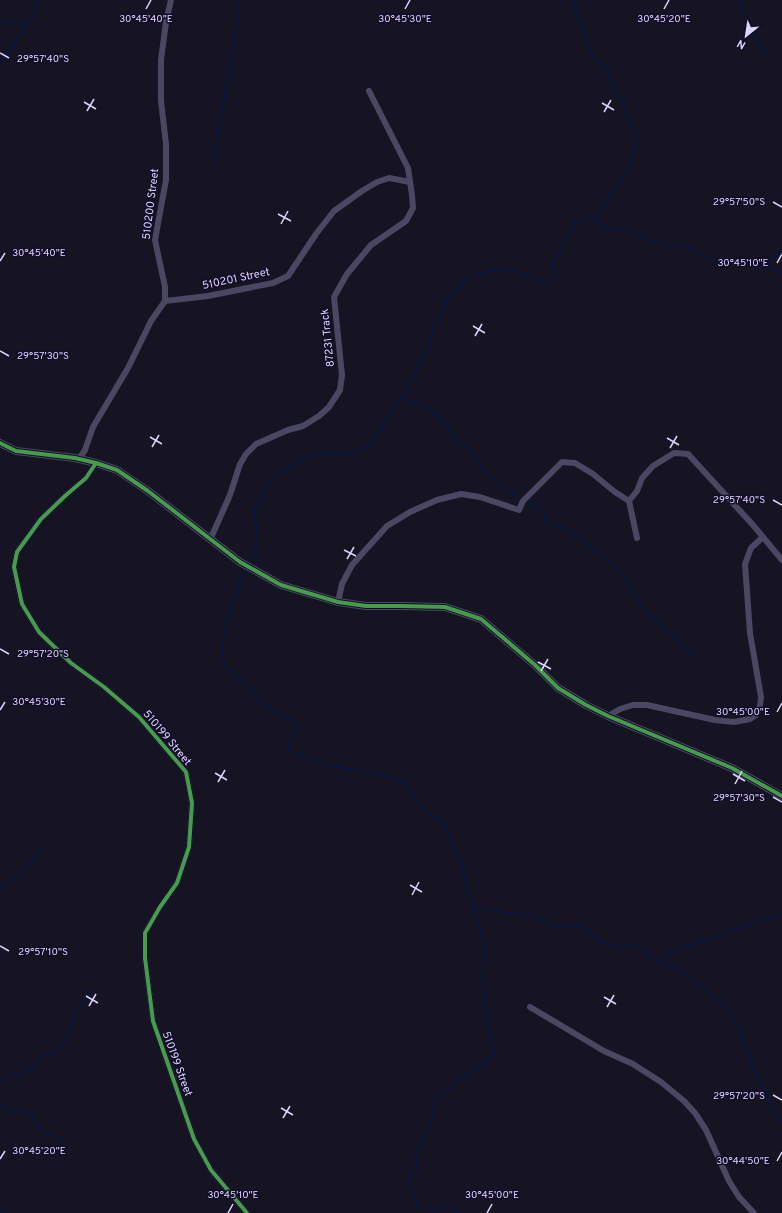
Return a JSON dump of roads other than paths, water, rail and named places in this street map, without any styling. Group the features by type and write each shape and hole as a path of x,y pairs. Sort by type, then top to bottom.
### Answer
{"street":[{"name":"510200 Street","path":"165,301 165,287 154,240 166,180 166,144 161,101 161,60 166,22 171,0"},
{"name":"87231 Track","path":"210,540 230,495 240,464 246,454 256,444 288,430 303,426 319,416 329,407 340,390 342,374 334,297 347,274 371,245 406,221 412,208 408,168 369,91"},
{"name":"510201 Street","path":"165,301 216,295 273,283 288,276 299,262 316,234 334,212 362,191 377,182 389,178 410,182"},
{"path":"79,459 85,450 93,427 128,368 151,321 165,301"},
{"path":"0,443 16,451 79,459 117,470 148,491 240,562 281,585 338,602 366,606 445,607 480,618 535,665 558,688 586,705 608,716 732,768 782,796"},
{"path":"629,500 637,491 642,478 653,466 674,453 688,454 782,560"},
{"path":"338,602 342,584 352,565 387,526 410,512 437,500 461,494 480,497 519,510 523,501 562,462 575,463 593,474 615,492 629,500 637,538"},
{"name":"510199 Street","path":"96,463 86,478 41,519 17,552 14,567 22,604 39,632 71,663 104,687 139,717 186,772 192,803 189,847 177,883 160,907 145,933 145,958 153,1021 194,1139 211,1170 247,1213"},
{"path":"608,716 620,709 633,705 647,705 716,720 734,722 756,715 760,706 761,697 750,634 745,564 751,548 763,537"},
{"path":"530,1007 604,1051 633,1064 661,1082 684,1101 695,1113 706,1130 729,1181 739,1197 754,1213"}],"waterway":[{"path":"0,63 12,49 33,16 38,0"},
{"path":"215,166 220,116 232,67 238,0"},
{"path":"249,564 257,547 258,540 254,511 263,496 268,482 275,475 314,454 348,454 360,451 374,441 390,412 402,398 429,350 433,328 442,313 442,305 468,279 489,271 507,269 531,277 548,285 557,273 552,266 561,251 566,236 571,234 575,221 594,218 631,167 637,135 608,73 593,56 573,0"},
{"path":"740,0 753,34 765,53"},
{"path":"0,23 28,22"},
{"path":"594,218 600,227 629,230 646,239 664,244 688,247 713,261 726,263 743,262 755,267 774,268 782,273"},
{"path":"766,267 776,254 782,250"},
{"path":"403,398 429,409 441,419 455,438 469,450 486,473 507,490 519,497"},
{"path":"528,502 542,511 547,522 553,523 572,532 623,574 641,607 696,657"},
{"path":"247,569 228,617 225,632 223,657 228,669 250,689 262,704 296,723 298,727 289,743 289,748 293,753 332,766 394,777 405,783 418,803 435,819 442,821 461,865 485,943 483,979 486,1015 488,1029 495,1052 489,1061 484,1063 472,1073 458,1080 447,1091 436,1096 431,1123 415,1156 417,1167 415,1172 410,1176 410,1182 419,1208 431,1210 444,1207 458,1213"},
{"path":"0,887 14,879 24,870 43,847"},
{"path":"474,908 492,909 502,913 524,915 553,926 565,927 575,925 584,928 602,942 613,947 640,947 649,957 658,962 680,969 724,1004 739,1028 745,1049 776,1115 782,1121"},
{"path":"659,961 676,950 761,920 782,915"},
{"path":"0,1081 29,1071 43,1057 58,1049 72,1031 76,1011 91,990"},
{"path":"0,1105 8,1111 18,1110 31,1114 44,1132 64,1140"},
{"path":"0,1210 6,1213"}]}
